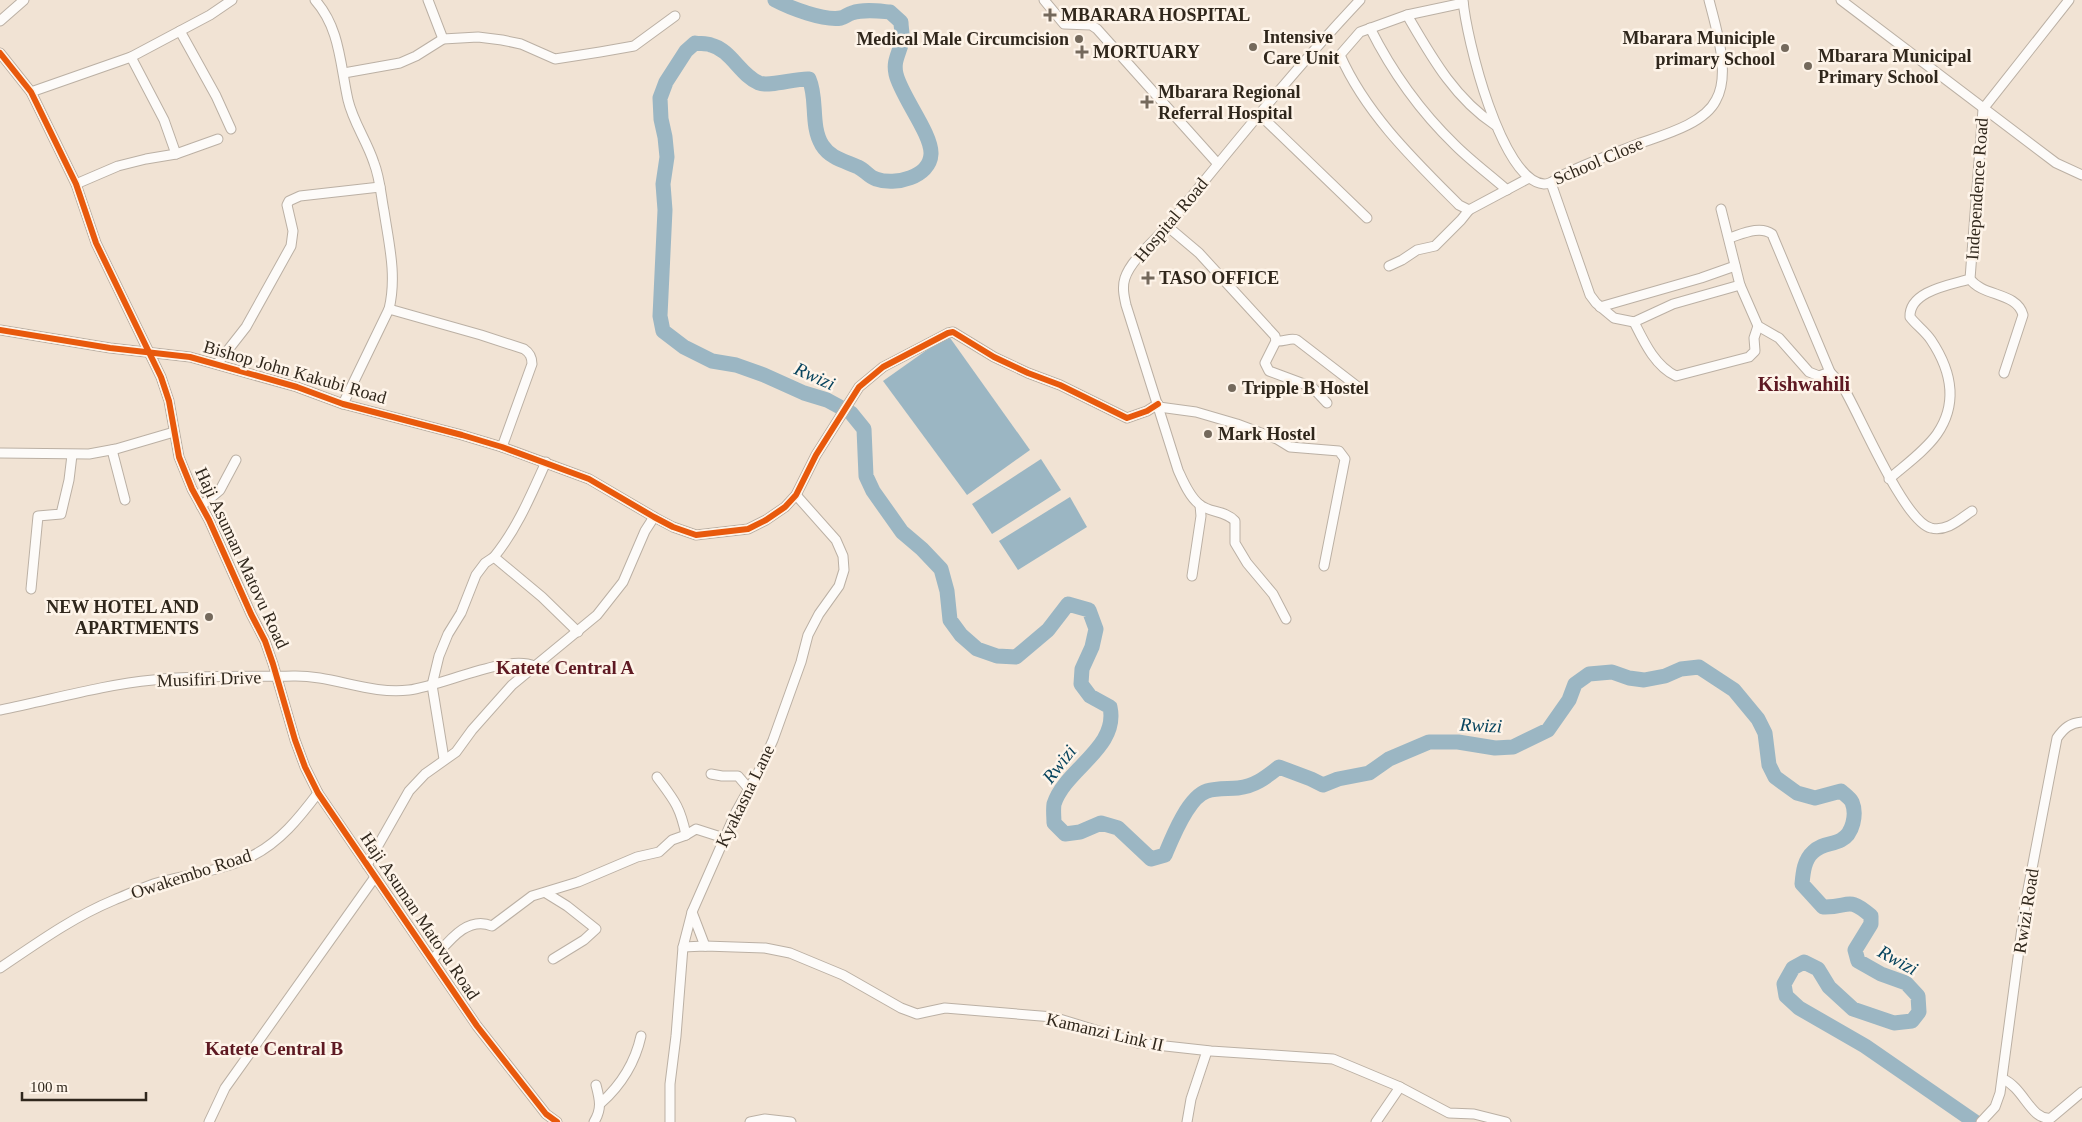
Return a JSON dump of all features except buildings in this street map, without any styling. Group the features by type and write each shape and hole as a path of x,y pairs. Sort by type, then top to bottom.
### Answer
{"street":[{"path":"0,21 24,0"},
{"path":"31,92 131,56 210,15 232,0"},
{"path":"315,0 323,8 334,30 344,72 348,100 375,164 393,266 393,292 390,310 343,404"},
{"path":"428,0 443,39"},
{"path":"1044,0 1064,24 1091,25 1097,29 1218,164"},
{"name":"Hospital Road","path":"1200,505 1188,490 1178,470 1123,293 1125,278 1132,265 1167,226 1259,114 1323,39 1360,0"},
{"name":"School Close","path":"1463,1 1469,40 1495,125 1513,159 1529,178 1543,184 1551,183 1559,177 1602,157 1682,128 1697,120 1712,107 1718,99 1722,61 1709,0"},
{"path":"1841,0 2056,163 2082,175"},
{"name":"Independence Road","path":"2004,373 2023,315 2021,309 2011,300 1981,289 1970,279 1983,109 2069,0"},
{"path":"1463,1 1408,15 1360,32 1340,55 1367,102 1406,151 1459,205 1469,210"},
{"path":"1408,15 1428,52 1457,92 1482,116 1495,125"},
{"path":"344,72 400,63 416,56 443,39 478,37 502,40 521,44 555,59 634,46 675,16"},
{"path":"1370,28 1384,56 1418,103 1454,145 1507,190"},
{"path":"180,31 216,96 231,128"},
{"name":"Haji Asuman Matovu Road","path":"0,53 31,92 76,184 96,242 161,377 169,401 180,457 192,489 265,641 295,740 318,794 477,1026 546,1114 557,1122"},
{"path":"131,56 164,120 176,154"},
{"path":"1259,114 1367,218"},
{"path":"76,184 118,166 176,154 218,140"},
{"path":"1389,266 1416,250 1434,246 1462,220 1469,210 1529,178"},
{"path":"1551,183 1590,294 1600,307 1614,318 1634,322 1673,304 1740,285"},
{"path":"217,364 246,326 291,246 292,231 287,205 289,201 300,196 380,187"},
{"path":"1721,209 1740,285 1758,326 1779,338 1809,372 1819,376 1830,372"},
{"path":"1167,226 1199,253 1275,336 1276,341 1265,363 1269,371 1312,387 1327,403"},
{"path":"1729,238 1760,230 1767,230 1772,234 1830,372 1842,385 1879,455 1889,479 1912,511 1930,528 1950,526 1972,511"},
{"path":"1600,307 1701,278 1735,266"},
{"path":"1889,479 1937,434 1948,412 1952,396 1951,382 1934,346 1910,317 1912,304 1920,296 1970,279"},
{"path":"390,310 481,335 524,349 529,353 532,364 502,447"},
{"path":"1634,322 1657,360 1666,371 1676,376 1749,357 1755,351 1754,338 1758,326"},
{"name":"Bishop John Kakubi Road","path":"0,330 110,348 190,357 297,387 343,404 502,447 589,479 673,527 696,535 748,529 785,507 796,495"},
{"path":"796,495 816,454 851,398 865,380 883,367 948,332 953,332 994,357 1060,385 1127,418 1136,416 1158,405 1196,412 1237,424 1277,439 1290,447 1339,451 1345,459 1324,566"},
{"path":"1276,341 1297,340 1362,390"},
{"path":"0,453 88,454 112,450 174,432"},
{"path":"112,450 125,500"},
{"path":"31,589 38,516 60,514 69,480 72,455"},
{"path":"201,506 220,490 236,460"},
{"path":"444,760 432,685 439,656 448,634 461,613 476,575 485,563 494,557 503,546 524,511 546,462"},
{"name":"Kyakasna Lane","path":"670,1122 670,1084 683,947 692,912 724,838 773,740 801,662 808,635 819,614 839,586 844,570 842,556 836,540 796,495"},
{"path":"1192,576 1201,516 1200,505 1231,516 1235,521 1235,543 1247,563 1273,594 1286,619"},
{"path":"367,865 409,790 456,752 493,706 534,666 598,615 622,582 645,531 654,517"},
{"path":"494,557 542,597 578,632"},
{"name":"Musifiri Drive","path":"0,710 118,684 154,680 220,676 310,677 393,692 432,685 498,665 518,662 534,666"},
{"name":"Rwizi Road","path":"1981,1122 1999,1100 2025,905 2057,738 2063,729 2073,723 2082,722"},
{"path":"711,774 738,776 749,789"},
{"path":"657,777 678,805 686,835"},
{"name":"Owakembo Road","path":"0,968 66,923 112,901 158,882 235,862 253,855 283,834 297,821 318,794"},
{"path":"432,960 461,928 484,923 492,926 532,896 578,882 638,857 659,852 672,840 696,829 724,838"},
{"path":"209,1122 225,1088 375,877"},
{"path":"546,893 567,906 596,929 584,940 553,959"},
{"path":"692,912 705,946"},
{"name":"Kamanzi Link II","path":"683,947 765,948 790,953 843,976 917,1014 945,1008 1053,1017 1138,1043 1207,1051 1332,1059 1400,1087 1449,1113 1474,1114 1506,1122"},
{"path":"601,1103 616,1090 625,1078 641,1036"},
{"path":"1187,1122 1191,1099 1207,1051"},
{"path":"2003,1079 2013,1083 2037,1115 2044,1119 2051,1118 2082,1092"},
{"path":"594,1122 598,1116 601,1103 596,1086"},
{"path":"1376,1122 1400,1087"},
{"path":"750,1122 765,1119 791,1122"}],"water":[{"path":"948,335 1030,450 967,495 883,381"},
{"path":"1041,459 1061,490 992,534 972,504"},
{"path":"1070,497 1087,527 1018,570 999,541"}],"waterway":[{"name":"Rwizi","path":"775,0 789,7 826,18 841,18 851,13 876,11 890,12 901,22 902,39 895,69 899,83 927,136 931,154 929,162 925,169 910,178 892,181 874,178 860,168 833,156 822,145 816,129 812,87 809,79 770,84 759,83 746,74 730,57 718,48 709,44 695,43 686,51 666,82 660,98 667,157 663,184 665,210 660,316 663,331 684,347 712,361 736,365 764,375 804,393 827,400 851,413 864,429 866,476 873,491 902,532 941,569 947,591 950,620 961,635 977,649 997,656 1016,657 1048,630 1068,604 1089,610 1096,629 1092,647 1082,669 1081,684 1090,696 1110,707 1111,722 1107,735 1090,758 1060,791 1054,804 1054,823 1065,834 1080,832 1101,823 1118,828 1151,859 1165,855 1187,809 1193,801 1207,791 1250,785 1279,767 1323,785 1338,779 1369,773 1389,759 1429,742 1458,742 1495,748 1513,747 1548,730 1569,700 1575,684 1589,674 1612,672 1629,678 1644,680 1665,676 1681,669 1699,667 1734,690 1758,719 1765,733 1769,765 1775,777 1797,793 1815,798 1841,791 1851,801 1854,812 1851,829 1838,842 1820,847 1810,855 1805,867 1802,884 1823,907 1852,904 1871,916 1871,924 1855,950 1858,961 1881,974 1906,983 1918,996 1919,1012 1912,1021 1894,1023 1853,1009 1829,987 1818,969 1804,962 1793,968 1784,984 1786,996 1799,1008 1865,1046 1975,1122"}],"cycle path":[{"path":"0,53 31,92 76,184 96,243 161,377 169,401 179,457 192,489 209,520 265,641 295,740 305,767 318,793 477,1026 546,1114 557,1122"},
{"path":"0,330 110,348 190,357 297,387 343,404 462,435 502,447 589,479 673,527 696,535 748,529 785,507 796,495 816,455 859,387 883,367 948,333 953,332 994,357 1060,385 1127,418 1147,411 1158,404"}],"place":[{"name":"MBARARA HOSPITAL","path":"1050,15"},
{"name":"Medical Male Circumcision","path":"1079,39"},
{"name":"Intensive Care Unit","path":"1253,47"},
{"name":"Mbarara Municiple primary School","path":"1785,48"},
{"name":"MORTUARY","path":"1082,52"},
{"name":"Mbarara Municipal Primary School","path":"1808,66"},
{"name":"Mbarara Regional Referral Hospital","path":"1147,102"},
{"name":"TASO OFFICE","path":"1148,278"},
{"name":"Tripple B Hostel","path":"1232,388"},
{"name":"Mark Hostel","path":"1208,434"},
{"name":"NEW HOTEL AND APARTMENTS","path":"209,617"}],"district":[{"name":"Kishwahili","path":"1804,384"},
{"name":"Katete Central A","path":"565,667"},
{"name":"Katete Central B","path":"274,1048"}]}
